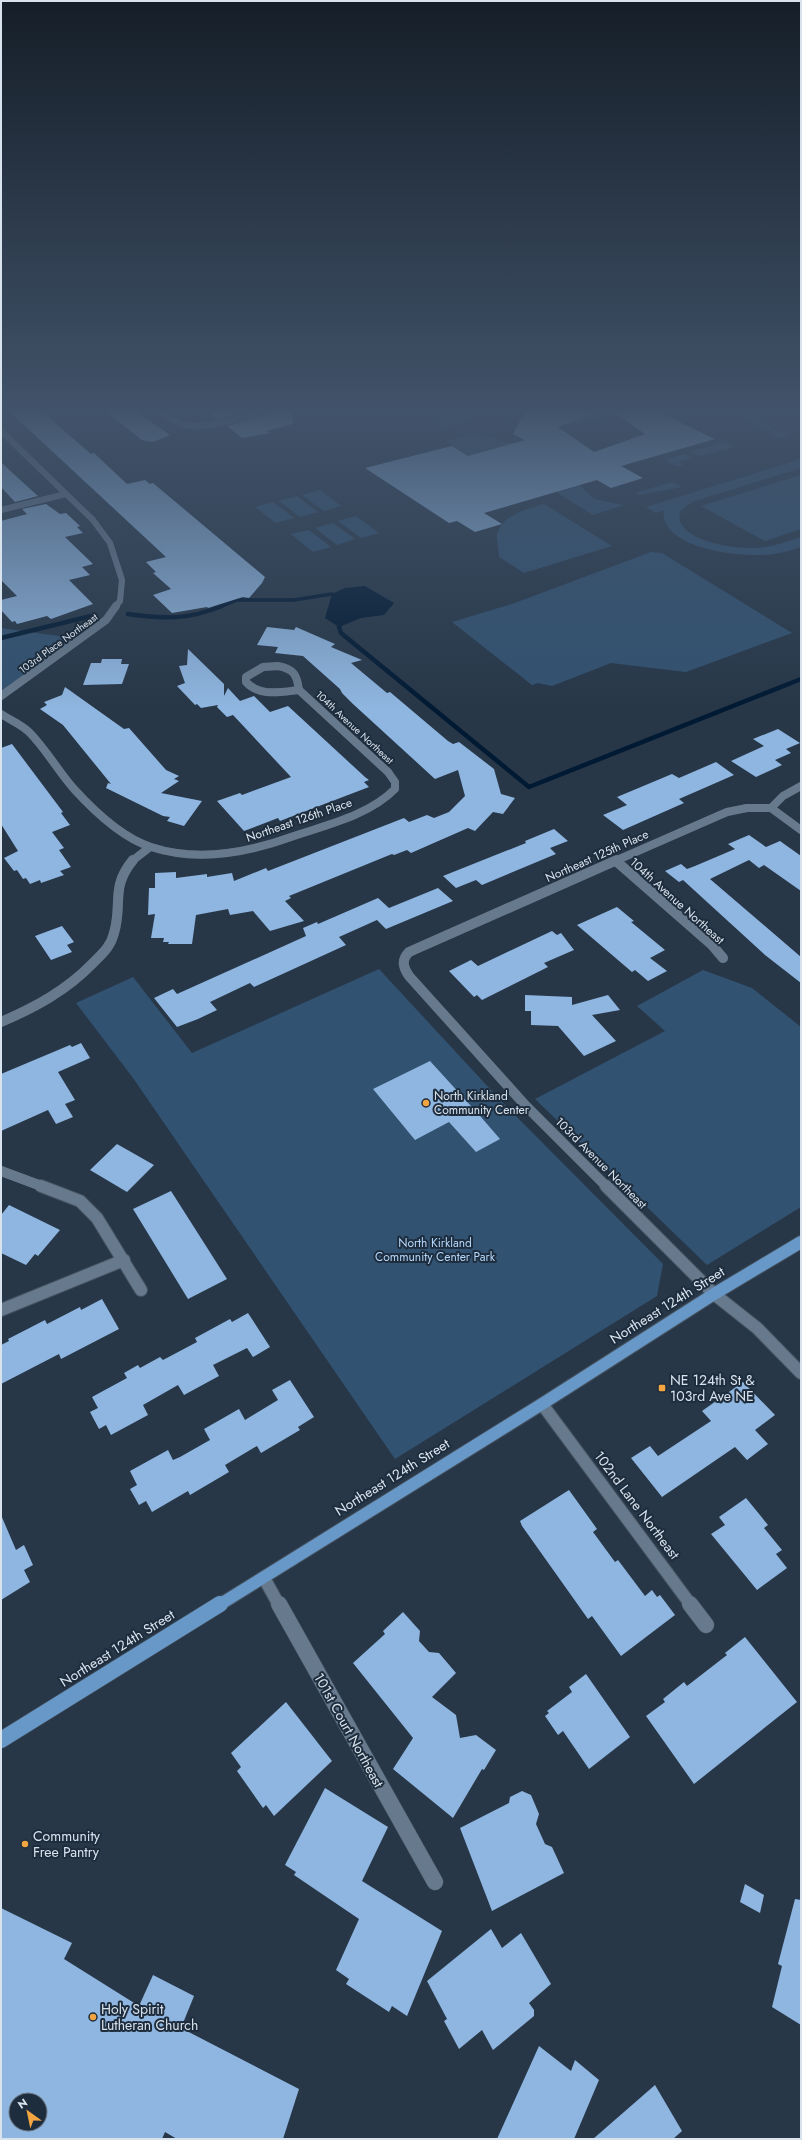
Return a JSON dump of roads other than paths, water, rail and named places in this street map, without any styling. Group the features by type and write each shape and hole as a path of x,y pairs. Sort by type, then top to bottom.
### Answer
{"main road":[{"name":"Northeast 124th Street","path":"1,1740 264,1578 542,1404 714,1294 801,1242"}],"street":[{"name":"103rd Place Northeast","path":"1,696 106,620 120,601 122,580 110,543 93,520 81,509"},
{"name":"104th Avenue Northeast","path":"299,690 268,692 252,688 246,682 246,677 256,669 266,666 279,666 290,670 295,674 299,690 388,772 395,782"},
{"path":"1,714 29,732 74,788 98,812 150,847 135,856 120,875 115,926 108,948 84,974 59,992 26,1012 1,1022"},
{"name":"Northeast 126th Place","path":"150,847 182,853 220,855 246,852 272,845 381,803 395,789 395,782"},
{"path":"801,786 783,796 771,808 801,830"},
{"name":"Northeast 125th Place","path":"404,957 409,952 727,812 747,808 771,808"},
{"name":"104th Avenue Northeast","path":"616,861 712,944 723,958"},
{"name":"103rd Avenue Northeast","path":"404,957 403,966 408,976 468,1044 526,1106 714,1294 757,1328 801,1373"},
{"path":"1,1171 80,1201 97,1218 141,1290"},
{"path":"1,1310 124,1260"},
{"name":"102nd Lane Northeast","path":"542,1404 706,1625"},
{"name":"101st Court Northeast","path":"264,1578 434,1882"}],"waterway":[{"path":"219,607 237,600 294,600 332,594 338,597"},
{"path":"128,614 153,617 176,617 198,614 222,606"},
{"path":"1,638 91,616"},
{"path":"342,619 339,627 341,633 529,787 801,679"}],"place":[{"name":"North Kirkland Community Center","path":"426,1103"},
{"name":"NE 124th St & 103rd Ave NE","path":"662,1388"},
{"name":"Community Free Pantry","path":"25,1844"},
{"name":"Holy Spirit Lutheran Church","path":"93,2017"}],"park label":[{"name":"North Kirkland Community Center Park","path":"435,1250"}]}
